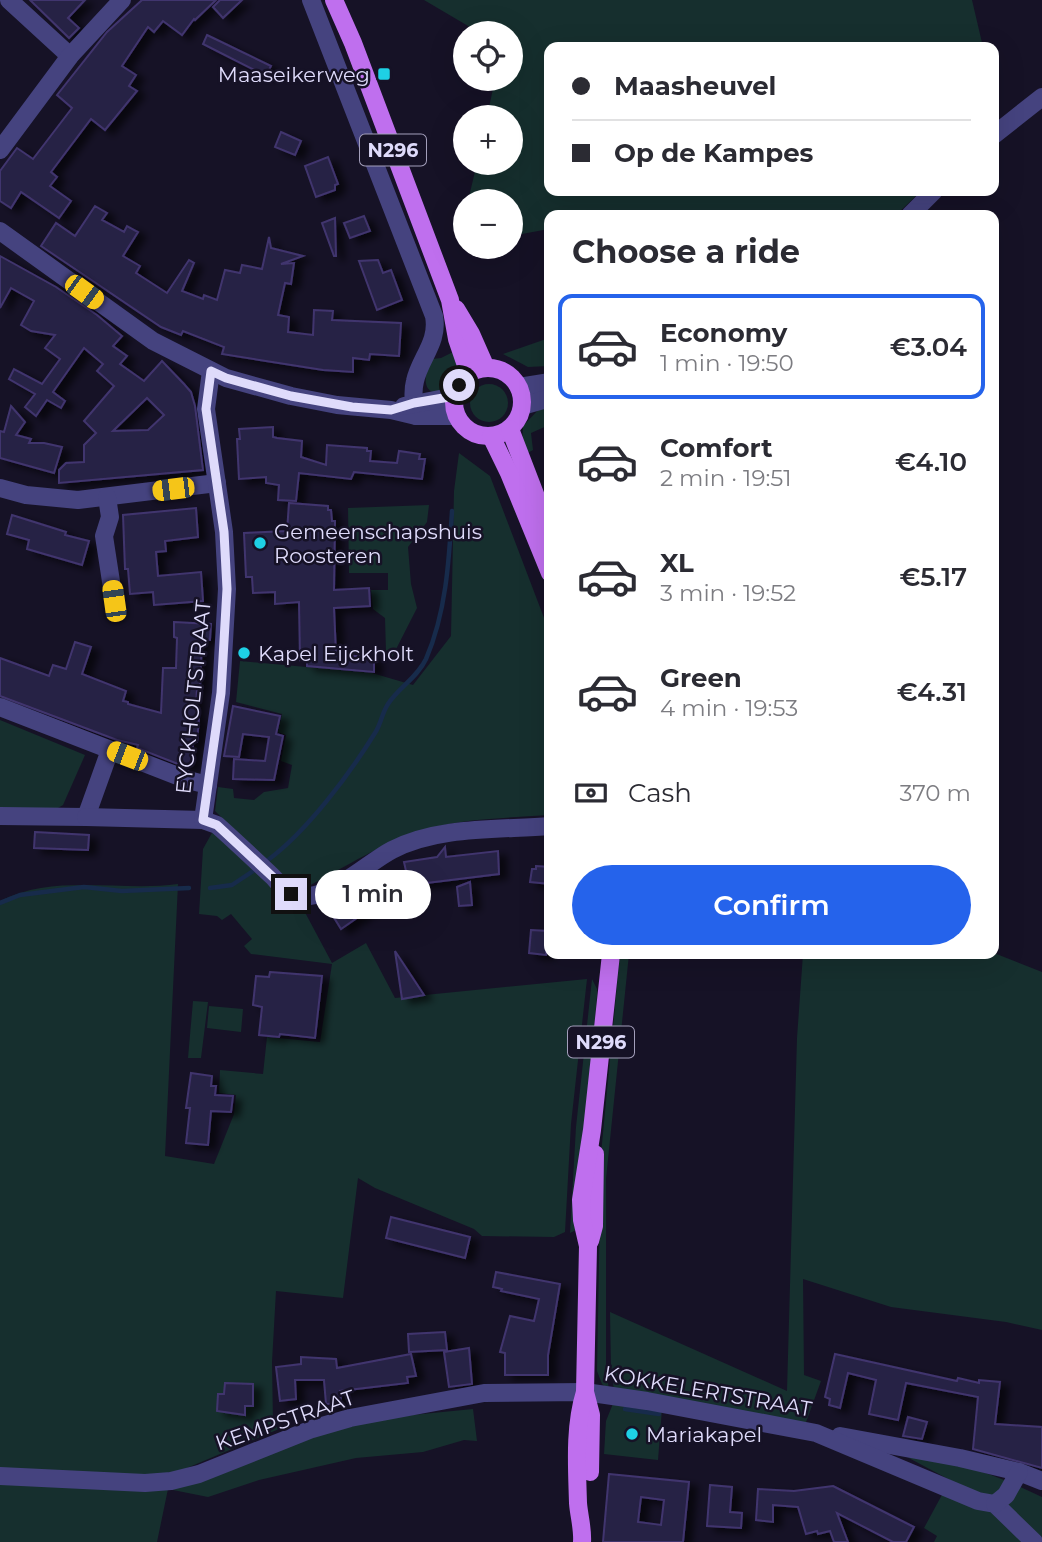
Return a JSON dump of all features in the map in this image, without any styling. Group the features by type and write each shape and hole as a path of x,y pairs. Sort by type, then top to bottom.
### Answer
{"main road":[{"name":"N296","path":"334,0 353,43 450,300 457,339 469,374"},
{"name":"N296","path":"450,300 471,334 486,368"},
{"path":"486,368 503,371 519,387 522,407 518,419 510,429 491,436 471,432 457,416 455,396 459,385 469,374 486,368"},
{"path":"510,429 544,517"},
{"path":"491,436 544,558"},
{"name":"N296","path":"582,1534 578,1507 578,1415 584,1392 588,1246 594,1226 596,1165 592,1130 610,959"}],"street":[{"path":"9,0 70,56"},
{"path":"0,150 70,56 122,0"},
{"path":"311,0 434,316 435,333 415,379 414,409"},
{"path":"999,131 1042,97"},
{"path":"915,210 929,196"},
{"path":"0,231 153,341 226,378 299,398 352,407 414,409 457,416"},
{"name":"EYCKHOLTSTRAAT","path":"203,820 221,693 227,589 224,532 206,409 211,371"},
{"path":"519,387 544,383"},
{"path":"414,409 455,396"},
{"path":"522,407 544,400"},
{"path":"0,488 54,499 78,500 217,483"},
{"path":"107,497 110,517 104,536 114,601"},
{"path":"0,707 188,780 208,785"},
{"path":"86,817 110,750"},
{"path":"0,816 203,820 217,825 291,894 307,897 338,886 373,860 395,848 437,834 544,826"},
{"name":"KOKKELERTSTRAAT","path":"584,1392 757,1420 823,1436 978,1501 995,1504 1034,1542"},
{"name":"KEMPSTRAAT","path":"0,1476 145,1483 171,1481 199,1474 312,1429 350,1418 476,1394 584,1392"},
{"name":"KOKKELERTSTRAAT","path":"823,1436 845,1436 910,1447 1019,1472 1042,1481"},
{"path":"995,1504 1006,1495 1019,1472"}],"green space":[{"path":"424,0 972,0 982,42 544,42 544,196 916,196 901,210 544,210 544,230 523,234 523,189 471,189 474,175 523,175 523,105 490,105 492,91 523,91 523,21 460,21"},
{"path":"544,340 544,366 528,367 503,354"},
{"path":"455,351 457,368 454,380 447,389 432,392 427,386 426,375 432,359"},
{"path":"489,384 503,389 508,403 503,417 489,422 475,417 470,403 475,389"},
{"path":"542,406 544,427 531,433 533,450 524,455 523,426"},
{"path":"459,453 490,476 544,618 544,815 475,820 414,833 303,889 295,889 215,811 218,787 233,789 234,798 254,800 264,792 288,788 292,765 281,761 286,735 278,732 282,714 236,702 240,661 372,673 413,685 451,636 454,491"},
{"path":"429,505 427,522 408,547 411,584 417,608 391,659 386,652 385,618 373,609 371,590 388,590 388,573 349,573 348,508"},
{"path":"0,720 85,755 63,805 53,811 0,809"},
{"path":"213,831 300,903 332,963 366,943 395,998 587,979 571,1124 565,1232 554,1237 482,1236 474,1229 375,1188 358,1178 343,1298 276,1291 272,1362 273,1423 279,1429 187,1468 169,1489 311,1434 392,1417 473,1409 477,1441 464,1440 423,1452 356,1458 259,1480 208,1497 168,1489 157,1542 0,1542 0,901 21,893 65,885 178,884 165,1156 214,1164 234,1114 236,1095 219,1093 220,1070 263,1074 267,1037 320,1042 332,964 251,954 244,946 252,939 231,914 222,920 217,916 199,914 203,849"},
{"path":"999,955 1042,972 1042,1330 1006,1322 891,1307 803,1279 804,1375 821,1381 805,1425 614,1391 610,1312 787,1391 797,1038 803,959 999,959"},
{"path":"620,959 628,959 606,1179 606,1368 609,1390 602,1384 597,1371 601,1154"},
{"path":"592,979 597,996 576,1230 570,1233 576,1127"},
{"path":"193,1001 208,1002 201,1058 188,1058"},
{"path":"209,1006 243,1009 241,1032 207,1028"},
{"path":"614,1401 662,1409 658,1460 604,1454 606,1421"},
{"path":"907,1457 942,1461 976,1470 1042,1497 1042,1542 934,1542 937,1536 924,1528 950,1480"}],"building":[{"path":"30,0 85,0 68,18 79,28 69,38"},
{"path":"142,0 216,0 194,19 182,35 163,21 154,32 148,27 122,66 136,75 129,86 137,91 105,130 91,119 51,172 57,177 50,186 71,201 59,218 21,192 11,208 0,201 0,171 17,148 33,159 72,108 57,95 107,32"},
{"path":"220,0 242,0 223,18 213,7"},
{"path":"207,35 271,66 266,76 203,44"},
{"path":"281,132 301,141 295,155 275,147"},
{"path":"328,157 338,184 335,185 335,190 316,197 305,166"},
{"path":"95,206 107,213 102,220 124,232 127,226 138,232 123,256 140,266 136,273 167,293 189,260 194,263 182,291 203,299 204,295 217,300 225,270 240,273 242,265 262,269 269,237 271,248 303,256 281,264 294,263 291,284 285,283 278,315 289,317 288,332 313,335 314,310 333,311 332,320 401,323 399,356 370,354 369,360 353,358 353,372 323,370 222,354 224,347 183,331 181,335 161,327 41,246 56,223 75,236"},
{"path":"364,216 370,231 350,238 344,223"},
{"path":"335,218 336,256 334,256 322,223"},
{"path":"0,256 56,287 122,336 113,346 127,356 120,364 144,381 162,361 191,392 203,470 59,483 59,470 66,463 84,462 84,445 96,433 84,421 114,386 97,371 103,364 84,348 53,392 65,401 61,408 47,400 36,416 25,407 35,394 9,379 14,369 42,384 60,359 45,348 55,335 31,331 21,325 34,301 11,288 0,308","holes":["147,398 164,415 148,430 113,431"]},
{"path":"378,260 383,273 391,270 402,300 377,310 359,261"},
{"path":"11,406 25,422 16,435 31,439 29,443 62,447 54,473 0,458 0,431 4,432"},
{"path":"273,427 273,437 302,441 301,457 326,465 327,445 367,448 367,451 371,451 370,461 397,463 399,451 420,454 419,459 425,459 422,479 354,472 351,479 299,473 296,501 278,500 279,485 266,483 266,477 239,479 239,429"},
{"path":"289,503 328,506 328,510 331,510 332,521 335,521 334,590 369,588 370,606 334,608 336,654 374,658 374,672 307,666 307,659 300,660 299,602 275,604 275,592 253,593 252,577 246,577 244,533 287,531"},
{"path":"196,508 198,537 165,541 166,551 156,552 158,576 201,572 203,601 154,605 153,592 130,594 128,569 125,569 123,515"},
{"path":"12,515 89,541 82,565 27,549 29,540 7,534"},
{"path":"174,622 211,624 210,640 202,639 200,688 197,688 196,707 196,718 199,718 197,742 193,742 192,766 183,766 137,748 138,745 117,740 0,696 0,658 49,676 53,665 66,669 75,642 91,647 82,674 126,691 123,701 128,704 161,713 163,668 176,668 177,638 174,637"},
{"path":"233,706 280,716 276,734 283,736 274,780 233,779 234,759 265,761 269,737 243,734 239,757 224,756"},
{"path":"35,832 89,835 88,850 34,848"},
{"path":"445,847 446,857 498,851 499,874 386,888 390,895 341,929 328,908 383,873 406,871 404,862 437,857"},
{"path":"536,866 544,867 544,883 530,882 532,869 536,869"},
{"path":"470,882 472,905 459,906 457,887"},
{"path":"531,930 544,931 544,955 529,953"},
{"path":"395,951 424,995 402,999"},
{"path":"270,972 322,976 315,1038 280,1034 279,1037 259,1035 262,1007 253,1005 256,976 269,977"},
{"path":"191,1073 212,1076 211,1086 216,1086 215,1095 233,1096 231,1112 211,1111 208,1145 186,1143 190,1108 186,1108"},
{"path":"391,1217 470,1237 465,1258 386,1238"},
{"path":"496,1272 560,1284 548,1355 548,1375 505,1375 505,1353 500,1352 510,1316 534,1321 539,1299 493,1287"},
{"path":"445,1332 447,1350 409,1352 408,1334"},
{"path":"469,1348 472,1384 449,1387 444,1352"},
{"path":"411,1354 416,1376 407,1377 408,1383 340,1391 341,1403 326,1404 324,1380 295,1380 296,1399 280,1401 276,1367 301,1364 301,1357 336,1359 337,1368"},
{"path":"835,1354 957,1381 958,1378 979,1383 979,1380 1000,1382 995,1424 1042,1427 1042,1468 973,1449 978,1397 906,1383 898,1420 869,1414 876,1380 848,1373 840,1408 829,1405 830,1399 825,1397"},
{"path":"225,1383 253,1384 253,1406 245,1406 245,1415 217,1411 218,1394 224,1394"},
{"path":"908,1417 927,1422 922,1439 903,1436"},
{"path":"609,1474 689,1482 683,1542 603,1542","holes":["641,1497 664,1500 661,1525 638,1522"]},
{"path":"710,1485 732,1487 730,1512 742,1513 741,1528 707,1526"},
{"path":"833,1486 914,1527 906,1542 893,1542 837,1513 848,1542 834,1542 830,1531 806,1534 798,1507 773,1505 773,1522 756,1520 758,1489 794,1491"}],"waterway":[{"path":"268,860 298,834 326,801 375,733 388,704 418,672 426,659 442,605 452,511"},
{"path":"210,888 232,885 256,869"},
{"path":"0,903 20,895 84,887 122,891 189,888"},
{"path":"625,1409 659,1414"}],"place":[{"name":"Maaseikerweg","path":"384,74"},
{"name":"Gemeenschapshuis Roosteren","path":"260,543"},
{"name":"Kapel Eijckholt","path":"244,653"},
{"name":"Mariakapel","path":"632,1434"}],"route":[{"path":"291,894 217,825 203,820 221,693 227,589 224,532 206,409 211,371 226,378 307,400 391,410 455,396 459,385"}]}
